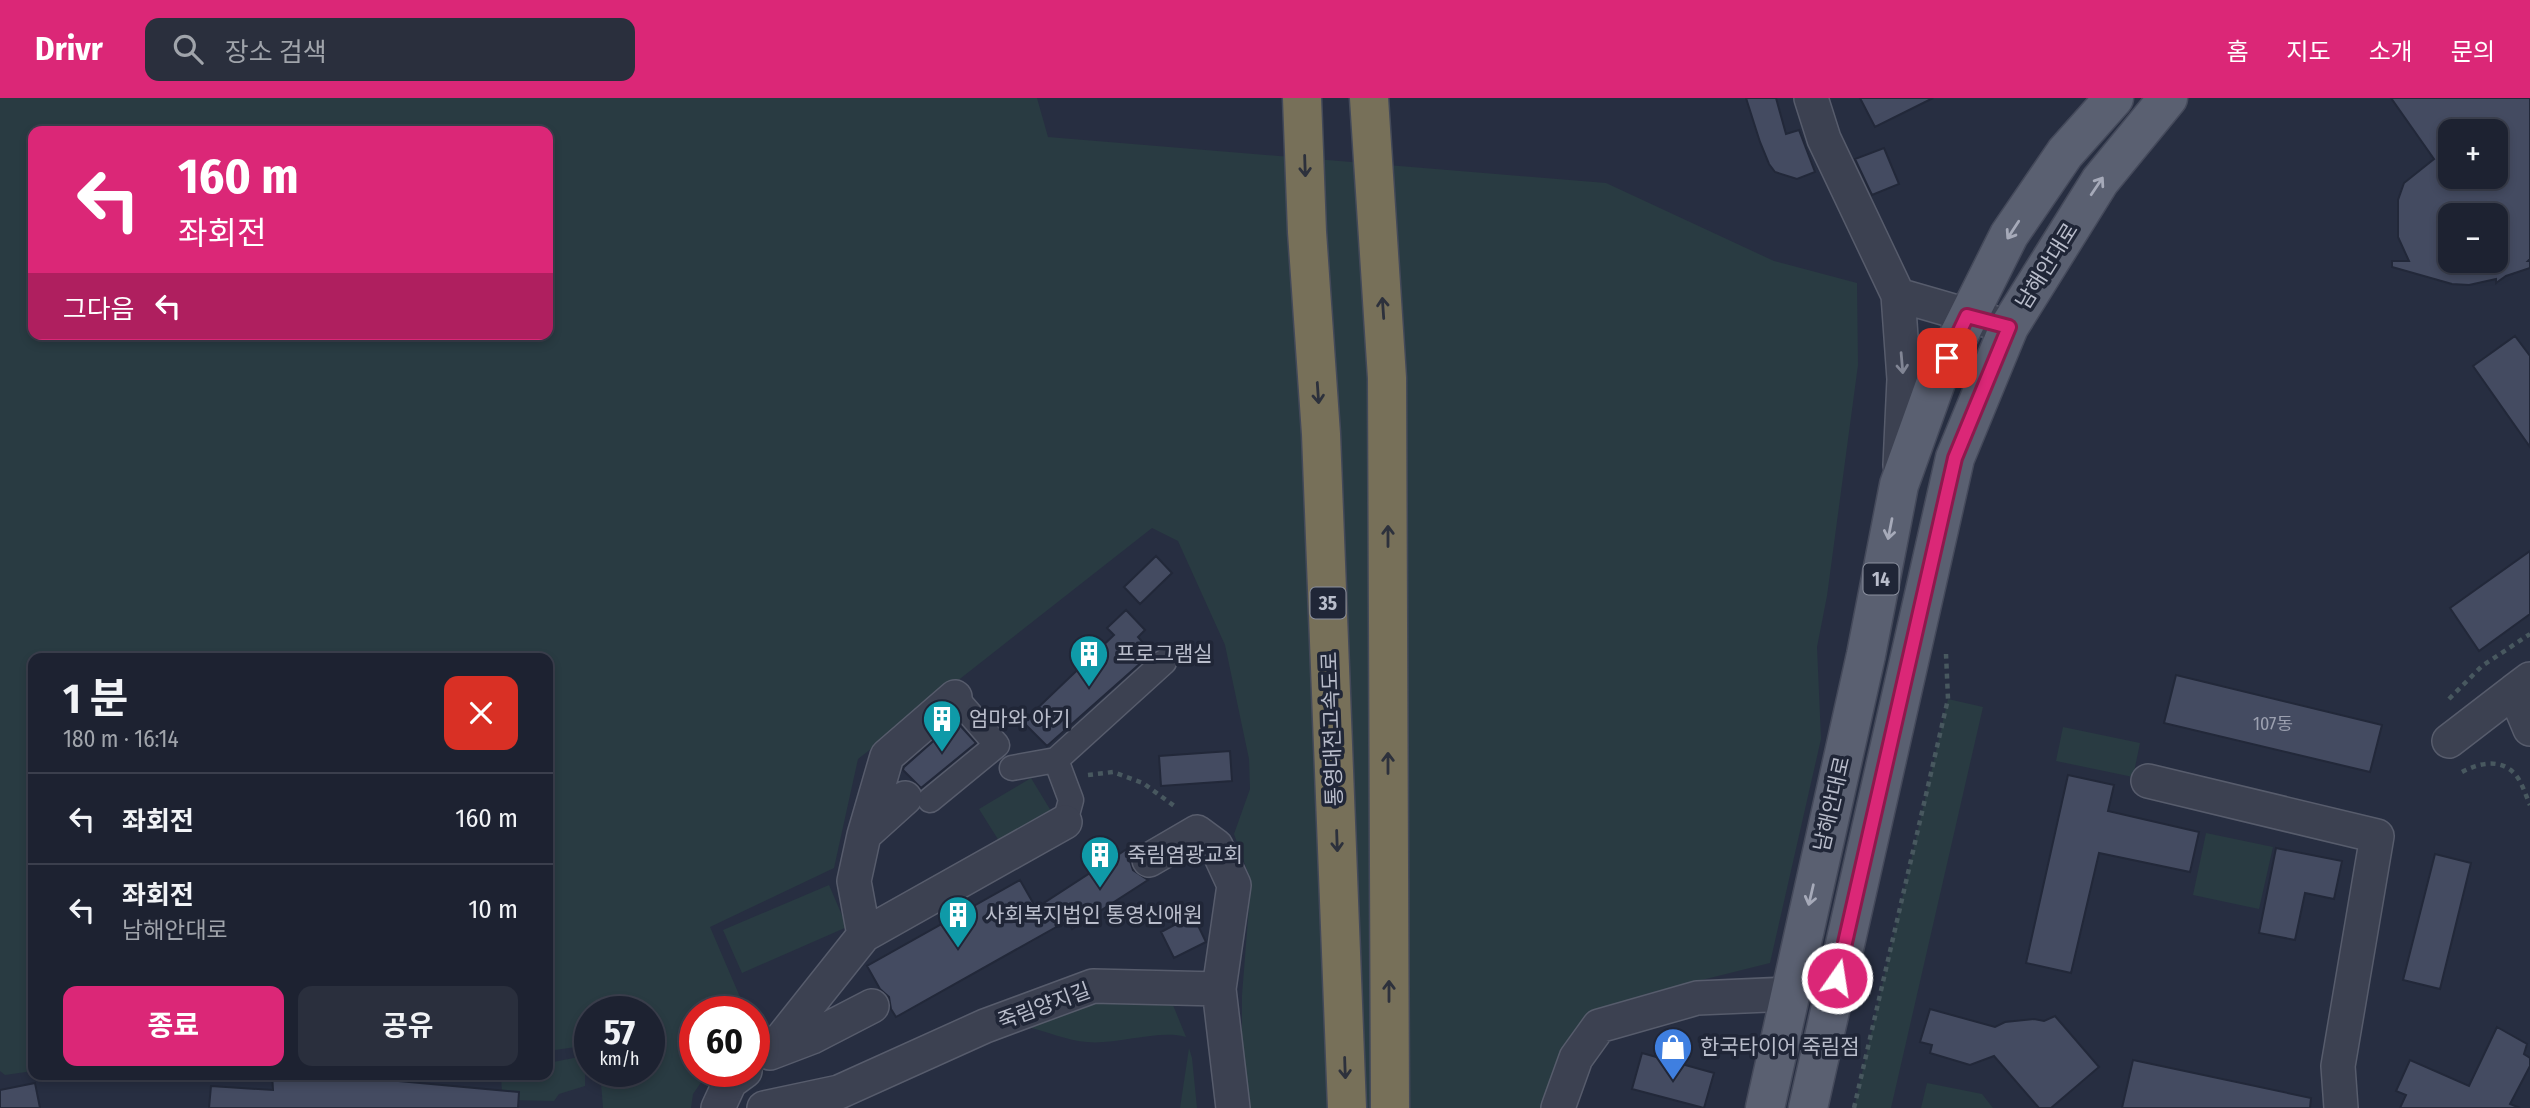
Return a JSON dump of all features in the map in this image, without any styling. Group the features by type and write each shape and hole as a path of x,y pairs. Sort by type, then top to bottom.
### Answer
{"highway":[{"name":"통영대전고속도로","path":"1302,98 1307,232 1321,434 1347,1108"},
{"path":"1369,98 1387,378 1390,1108"}],"main road":[{"name":"남해안대로","path":"1765,1108 1866,656 1899,485 1937,379 2010,235 2066,153 2114,98"},
{"name":"남해안대로","path":"1808,1108 1955,458 2009,327 2100,181 2168,98"}],"street":[{"path":"1811,98 1824,139 1898,295 1904,379 1899,485"},
{"path":"1898,295 2009,327"},
{"path":"1012,768 1059,769 1164,662"},
{"path":"2449,741 2522,685 2530,729"},
{"path":"864,835 997,745 955,697 887,755 864,835 854,881 864,935"},
{"path":"770,1047 864,935 1065,822 1071,800 1059,769"},
{"path":"2148,781 2377,836 2338,1066 2342,1108"},
{"path":"1149,860 1197,832 1216,846 1234,885 1219,989 1233,1108"},
{"name":"죽림양지길","path":"764,1108 839,1092 985,1026 1093,986 1219,989"},
{"path":"1559,1108 1576,1058 1599,1026 1697,998 1789,994"},
{"path":"770,1057 872,1006"},
{"path":"718,1108 728,1087"}],"path":[{"path":"2446,703 2482,666 2530,634"},
{"path":"1854,1108 1948,699 1946,649"},
{"path":"2462,772 2479,763 2501,765 2515,774 2530,805"},
{"path":"1059,769 1113,772 1143,783 1175,805 1197,832"}],"shaded area":[{"path":"0,98 1037,98 1048,137 1606,183 1774,261 1857,283 1858,365 1827,596 1817,647 1821,739 1770,963 1646,994 1596,1012 1543,1108 1248,1108 1242,1076 1242,995 1251,881 1234,834 1250,789 1249,759 1225,645 1178,541 1152,528 858,759 834,868 710,927 740,996 679,996 679,1087 698,1087 693,1094 691,1108 603,1108 601,1087 665,1087 665,996 574,996 574,1047 553,1050 553,653 28,653 28,1072 5,1075 0,1071"},
{"path":"1948,699 1983,707 1891,1108 1854,1108"},
{"path":"2063,727 2140,743 2133,777 2056,761"},
{"path":"1031,778 1051,811 999,841 979,809"},
{"path":"2206,833 2273,847 2259,909 2193,895"},
{"path":"829,885 847,927 742,973 723,930"},
{"path":"1155,998 1173,1005 1186,1037 1164,1035 1087,1042 1027,1027 1089,999"},
{"path":"1189,1048 1197,1108 1180,1108"},
{"path":"574,1058 574,1087 582,1087 559,1094 554,1101 506,1100 502,1092 501,1080 553,1080 553,1062"},
{"path":"1927,1083 1982,1094 1993,1108 1921,1108"}],"building":[{"path":"1746,98 1776,98 1786,134 1799,130 1815,172 1797,179 1775,172 1760,142"},
{"path":"1860,98 1933,98 1875,127"},
{"path":"2391,98 2530,98 2530,268 2506,276 2496,283 2496,279 2469,285 2452,284 2392,267 2392,261 2409,261 2398,237 2398,200 2404,183 2434,159"},
{"path":"1884,148 1899,184 1872,195 1855,159"},
{"path":"2515,336 2530,356 2530,447 2473,366"},
{"path":"2530,551 2530,614 2479,651 2450,608"},
{"path":"1156,556 1172,573 1140,604 1124,587"},
{"name":"프로그램실","path":"1126,610 1145,630 1138,637 1152,653 1047,746 1023,722 1114,635 1107,628"},
{"path":"2176,675 2382,725 2370,772 2164,723"},
{"path":"956,721 976,743 921,788 903,770 904,767"},
{"path":"1230,751 1232,781 1161,786 1159,756"},
{"path":"2068,775 2114,785 2108,811 2199,832 2190,872 2099,853 2071,973 2026,963"},
{"path":"2276,848 2342,861 2334,899 2305,893 2295,940 2259,933"},
{"name":"사회복지법인 통영신애원","path":"1127,849 1131,855 1133,870 1148,880 1072,929 1067,921 896,1017 889,997 880,989 867,966 1020,880 1036,908"},
{"path":"2435,854 2471,863 2440,989 2403,980"},
{"path":"1193,915 1206,942 1174,958 1161,932"},
{"path":"1930,1009 1995,1027 2005,1022 2034,1019 2044,1021 2055,1016 2099,1067 2051,1108 2039,1108 1994,1056 1970,1065 1930,1053 1932,1045 1920,1042"},
{"path":"2497,1027 2527,1044 2524,1054 2530,1058 2530,1066 2510,1104 2520,1108 2400,1108 2406,1095 2396,1091 2410,1060 2469,1086"},
{"name":"한국타이어 죽림점","path":"1642,1053 1714,1073 1704,1108 1632,1089"},
{"path":"2133,1060 2311,1098 2310,1108 2122,1108"},
{"path":"272,1080 388,1080 519,1092 518,1108 209,1108 211,1086 273,1090"},
{"path":"35,1083 40,1108 0,1108 0,1090"}],"place":[{"name":"프로그램실","path":"1089,688"},
{"name":"엄마와 아기","path":"942,753"},
{"name":"죽림염광교회","path":"1100,889"},
{"name":"사회복지법인 통영신애원","path":"958,949"},
{"name":"한국타이어 죽림점","path":"1673,1081"}],"route":[{"path":"1837,978 1955,458 2009,327 1967,316 1947,358"}]}
